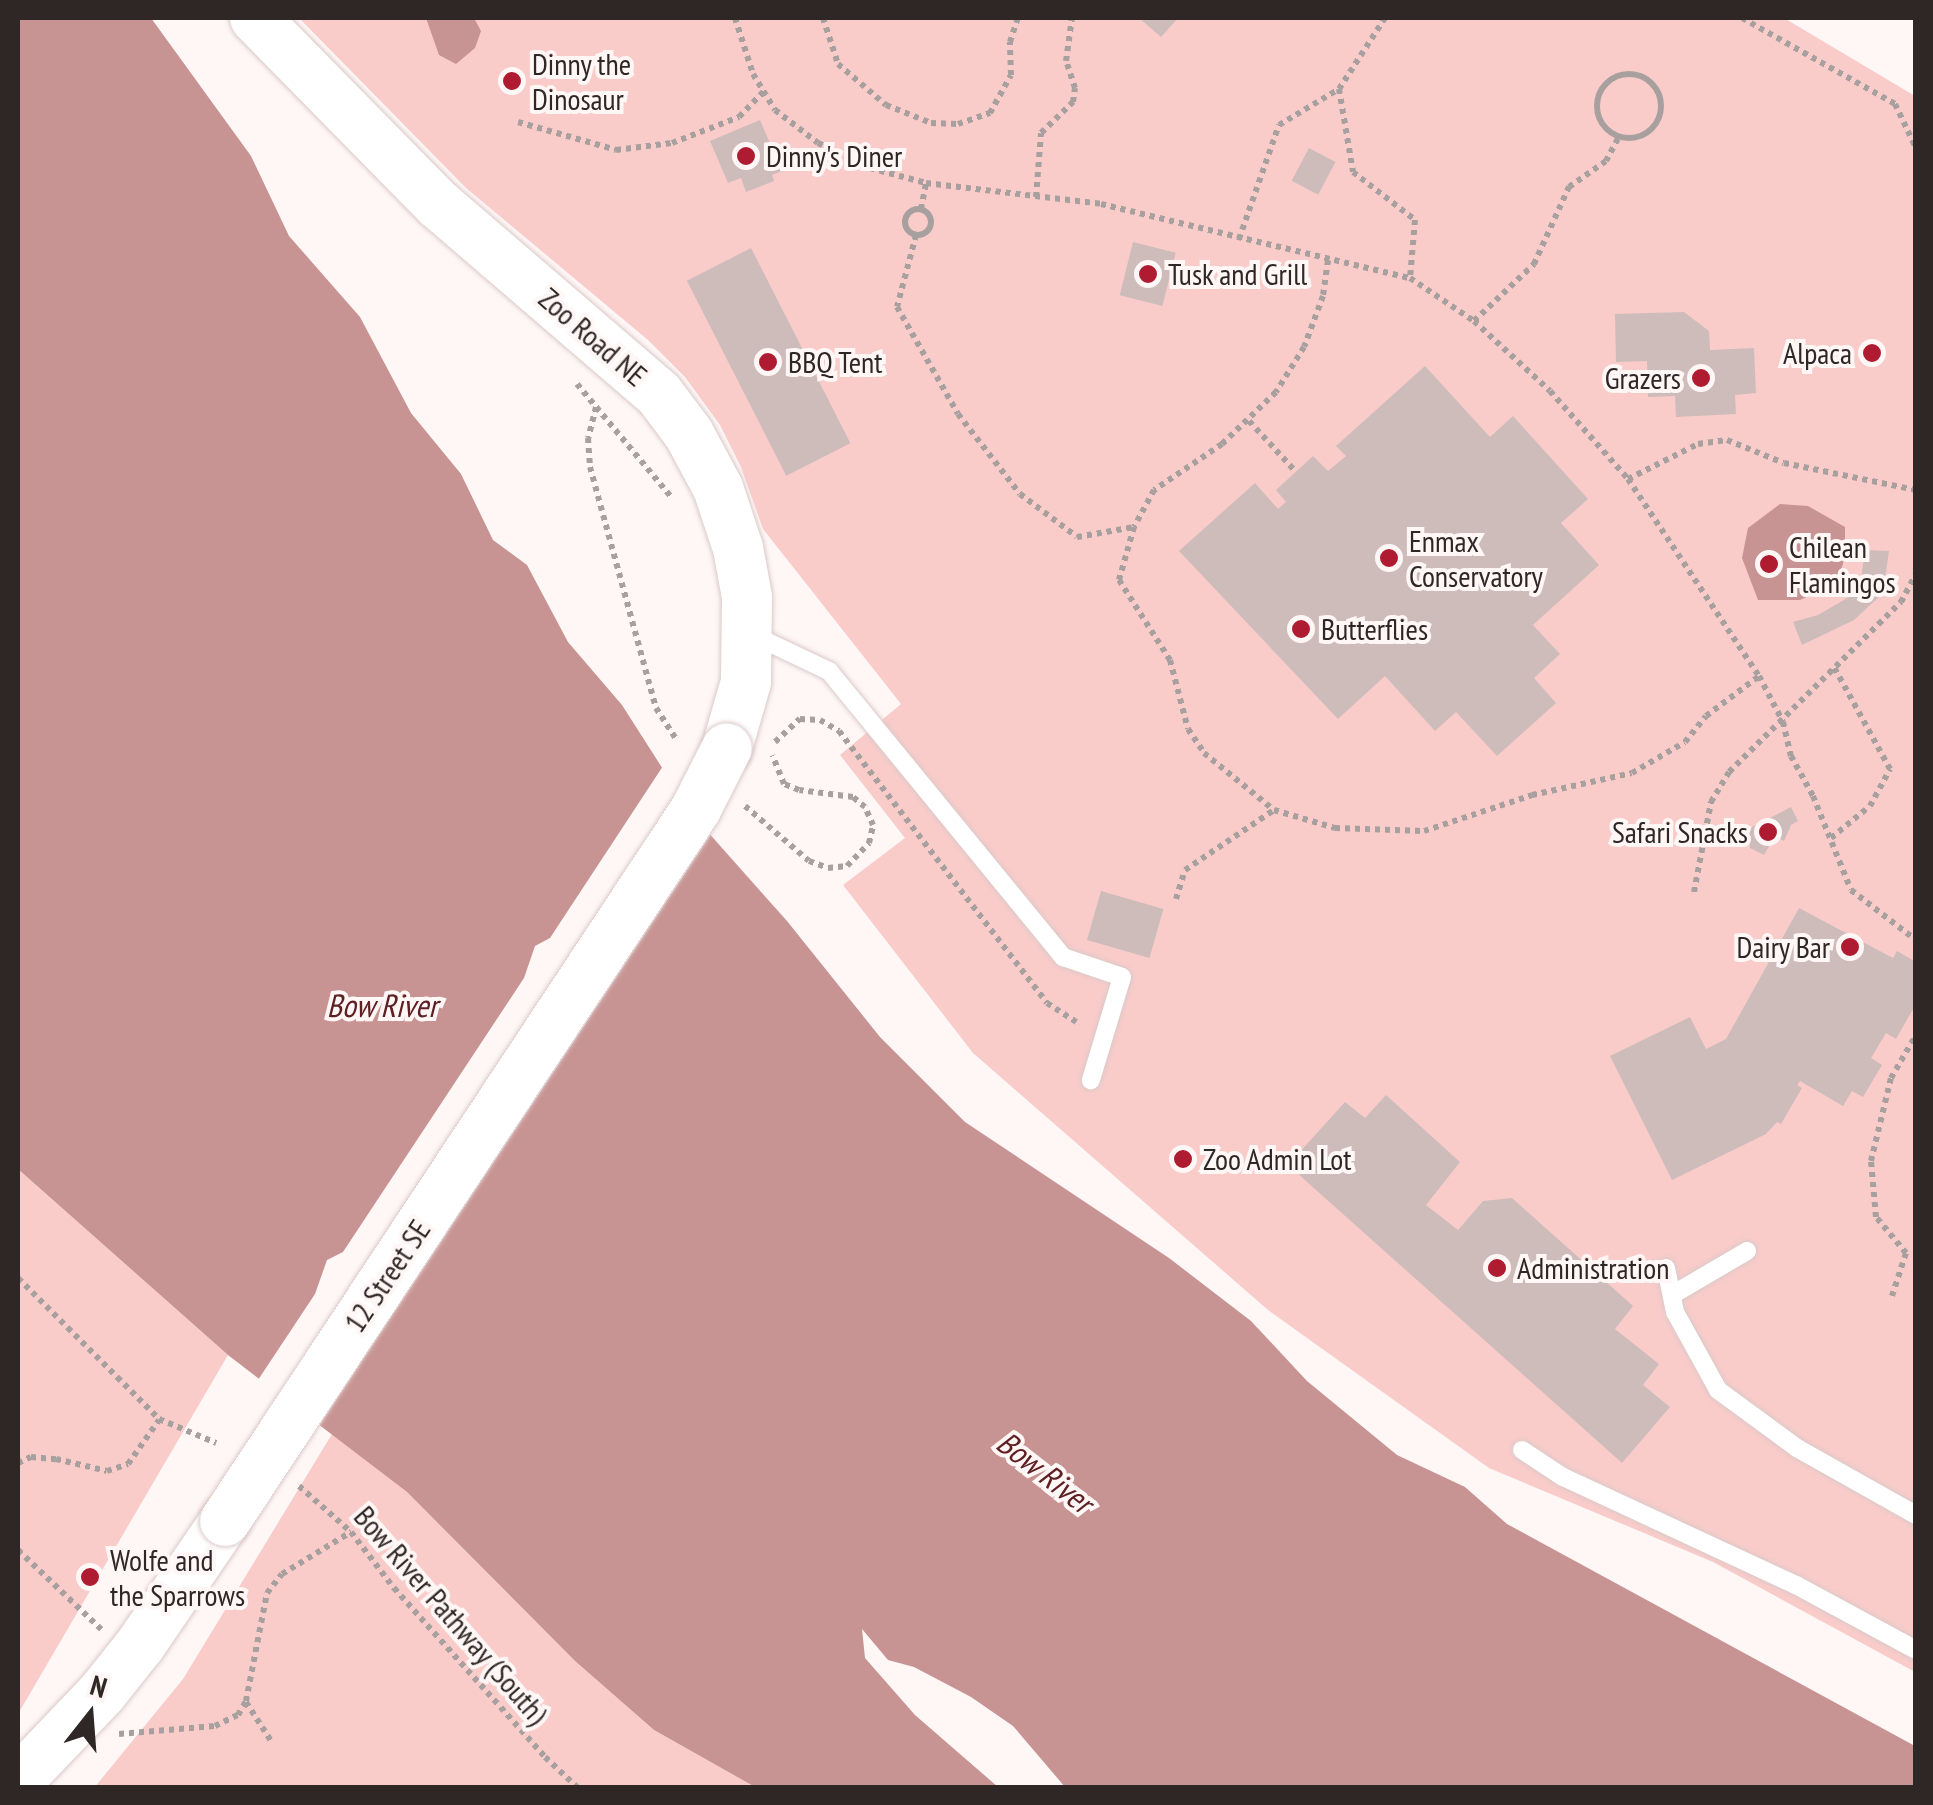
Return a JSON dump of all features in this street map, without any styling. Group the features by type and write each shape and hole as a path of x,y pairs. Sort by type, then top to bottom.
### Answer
{"street":[{"name":"Zoo Road NE","path":"255,18 438,204 660,394 689,434 718,488 738,548 749,633 746,682 730,771"},
{"name":"12 Street SE","path":"28,1770 142,1644 686,826 730,771"}],"lane":[{"path":"749,633 828,670 1047,942 1063,958 1122,977 1091,1080"},
{"path":"1672,1295 1747,1251"},
{"path":"1666,1268 1675,1312 1718,1390 1797,1448 1916,1515"},
{"path":"1522,1450 1563,1476 1796,1585 1916,1650"}],"path":[{"path":"735,18 775,110 818,143 870,168 926,183 1100,204 1410,278 1474,321 1550,391 1628,478 1759,676 1783,722 1791,756 1851,890 1916,940"},
{"path":"823,18 838,64 886,105 931,123 958,124 990,113 1011,75 1010,42 1018,18"},
{"path":"1036,196 1041,133 1073,102 1075,88 1066,60 1072,18"},
{"path":"1239,239 1280,125 1339,90 1385,18"},
{"path":"1742,18 1895,104 1916,148"},
{"path":"1636,75 1654,85 1662,104 1660,116 1640,138 1619,138 1601,124 1596,104 1605,84 1614,77 1636,75"},
{"path":"1339,90 1353,172 1415,220 1410,278"},
{"path":"518,122 616,150 672,143 740,116 764,92"},
{"path":"1474,321 1534,264 1569,187 1606,161 1619,138"},
{"path":"921,209 926,183"},
{"path":"916,235 908,232 904,220 912,210 921,209"},
{"path":"921,209 930,218 930,227 916,235 897,307 958,414 1020,494 1077,538 1134,526"},
{"path":"1328,260 1323,296 1304,348 1276,392 1249,421 1154,490 1134,526 1118,580 1170,660 1188,729 1204,753 1232,780 1274,810 1335,828 1424,831 1532,794 1632,773 1685,742 1706,716 1759,676"},
{"path":"572,378 634,448 678,510"},
{"path":"596,405 588,438 590,467 656,708 676,739"},
{"path":"1249,421 1296,472"},
{"path":"1628,478 1698,444 1727,440 1784,464 1916,490"},
{"path":"1694,892 1711,802 1729,772 1901,602 1916,574"},
{"path":"1831,838 1870,806 1890,769 1834,667"},
{"path":"730,771 809,861 828,868 846,866 861,856 872,825 865,806 852,796 799,790 784,784 772,757 782,732 800,719 832,724 1046,1004 1076,1022"},
{"path":"1176,899 1185,870 1274,810"},
{"path":"1892,1296 1906,1253 1876,1217 1871,1161 1891,1078 1916,1036"},
{"path":"18,1278 159,1419 216,1443"},
{"path":"18,1464 31,1457 56,1458 107,1471 128,1464 159,1419"},
{"name":"Bow River Pathway (South)","path":"286,1476 351,1532 394,1588 545,1757 578,1788"},
{"path":"129,1733 215,1726 238,1715 246,1701 267,1593 282,1574 351,1532"},
{"path":"18,1550 102,1630"},
{"path":"246,1701 271,1742"}],"shaded area":[{"path":"299,18 1784,18 1915,96 1915,1672 1713,1562 1489,1468 1268,1310 973,1053 843,885 905,838 840,755 901,704 763,529 741,467 720,425 685,377 648,340 466,188"},
{"path":"18,1169 228,1355 18,1714"},
{"path":"332,1434 407,1492 575,1661 654,1730 755,1787 94,1788 183,1679"}],"water":[{"name":"Bow River","path":"18,18 151,18 251,156 289,236 360,317 411,413 461,474 493,540 527,565 568,642 622,705 691,813 787,921 880,1037 965,1122 1169,1258 1251,1321 1307,1381 1397,1455 1465,1487 1507,1524 1915,1746 1915,1787 1065,1787 1013,1726 971,1697 914,1667 888,1660 862,1629 865,1658 915,1715 998,1787 755,1787 654,1730 575,1661 407,1492 228,1355 18,1169"},
{"path":"426,18 474,18 481,31 475,48 456,64 439,55"},
{"path":"1780,504 1808,506 1845,527 1845,557 1837,583 1800,600 1758,600 1742,558 1748,528"}],"pier":[{"path":"665,763 713,831 317,1429 256,1383 315,1294 327,1260 343,1252 524,978 535,946 550,938"}],"building":[{"path":"1139,18 1178,18 1161,37"},
{"name":"Dinny's Diner","path":"760,120 782,171 772,175 774,181 746,192 741,178 728,183 710,141"},
{"path":"1309,148 1335,162 1318,195 1292,181"},
{"name":"Tusk and Grill","path":"1133,242 1176,253 1162,306 1120,295"},
{"name":"BBQ Tent","path":"751,248 850,443 786,476 687,281"},
{"name":"Grazers","path":"1684,312 1709,331 1710,350 1754,348 1756,393 1735,395 1736,414 1676,417 1675,396 1648,397 1647,361 1616,362 1615,314"},
{"name":"Enmax Conservatory","path":"1425,366 1490,437 1513,416 1588,499 1561,523 1599,565 1533,625 1560,654 1534,678 1556,703 1497,756 1456,712 1435,731 1385,676 1338,719 1179,551 1255,483 1278,509 1286,502 1276,490 1313,456 1328,471 1346,456 1336,446"},
{"path":"1865,550 1889,551 1883,593 1854,620 1802,645 1793,622 1818,615 1854,594 1860,587"},
{"name":"Safari Snacks","path":"1791,807 1798,821 1791,825 1784,841 1775,836 1764,855 1750,848 1748,829"},
{"path":"1101,891 1163,909 1149,958 1087,940"},
{"path":"1799,908 1893,958 1897,951 1916,962 1916,1004 1896,1039 1886,1033 1871,1058 1882,1065 1863,1097 1852,1091 1843,1106 1800,1081 1797,1085 1802,1088 1781,1124 1777,1122 1766,1134 1672,1180 1610,1056 1690,1017 1706,1049 1726,1039"},
{"name":"Administration","path":"1386,1095 1460,1162 1426,1205 1458,1230 1483,1201 1512,1198 1633,1306 1615,1329 1659,1364 1643,1385 1670,1407 1622,1463 1288,1165 1345,1102 1365,1118"}],"place":[{"name":"Dinny the Dinosaur","path":"512,81"},
{"name":"Dinny's Diner","path":"746,156"},
{"name":"Tusk and Grill","path":"1148,274"},
{"name":"Alpaca","path":"1872,353"},
{"name":"BBQ Tent","path":"768,362"},
{"name":"Grazers","path":"1701,378"},
{"name":"Enmax Conservatory","path":"1389,558"},
{"name":"Chilean Flamingos","path":"1769,564"},
{"name":"Butterflies","path":"1301,629"},
{"name":"Safari Snacks","path":"1768,832"},
{"name":"Dairy Bar","path":"1850,947"},
{"name":"Zoo Admin Lot","path":"1183,1159"},
{"name":"Administration","path":"1497,1268"},
{"name":"Wolfe and the Sparrows","path":"90,1577"}]}
